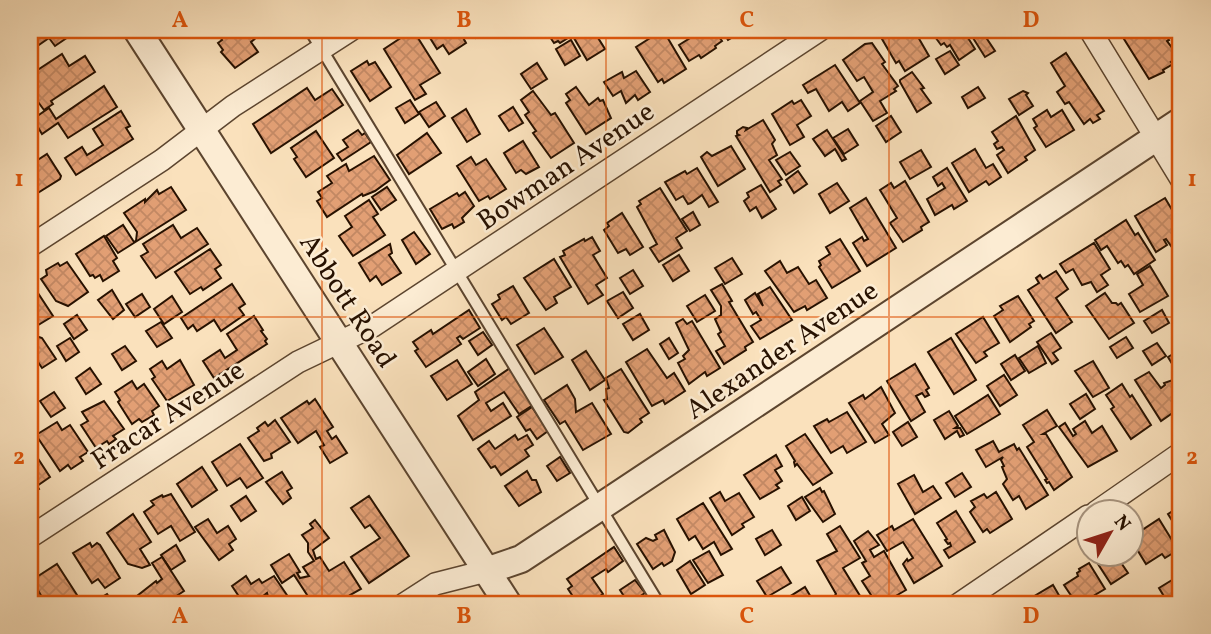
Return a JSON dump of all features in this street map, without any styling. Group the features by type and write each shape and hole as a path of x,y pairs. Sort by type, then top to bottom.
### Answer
{"street":[{"name":"Abbott Road","path":"136,30 508,604"},
{"path":"30,246 162,160 233,106 351,30"},
{"name":"Bowman Avenue","path":"339,343 373,327 820,30"},
{"path":"1090,30 1181,179"},
{"name":"Alexander Avenue","path":"404,604 435,584 521,559 1181,121"},
{"name":"Fracar Avenue","path":"30,537 298,362 339,343"},
{"path":"1116,498 1181,453"},
{"path":"959,604 1074,526"}],"lane":[{"path":"310,30 660,604"}],"building":[{"path":"67,30 71,35 55,46 49,38 30,51 30,32"},
{"path":"225,30 261,30 251,42 258,52 235,68 221,52 223,50 218,43 222,40 219,34"},
{"path":"279,30 294,30 284,36"},
{"path":"413,30 440,73 420,85 426,94 415,100 384,49"},
{"path":"425,30 463,30 461,34 466,43 449,54 443,45 437,49"},
{"path":"471,30 485,30 486,32 476,38"},
{"path":"553,30 566,30 571,36 560,43 554,43 548,34"},
{"path":"587,30 596,30 595,33 605,49 587,60 574,38"},
{"path":"663,30 686,69 664,83 662,79 658,82 636,47"},
{"path":"703,30 714,30 722,41 701,58 699,55 689,61 679,45"},
{"path":"722,30 745,30 728,40"},
{"path":"895,30 914,30 929,56 905,71 899,61 896,63 882,39"},
{"path":"930,30 963,30 975,49 959,60 950,45 941,45"},
{"path":"968,30 981,30 995,51 985,57"},
{"path":"1139,30 1163,30 1169,40 1167,41 1179,57 1163,70 1164,72 1149,79 1124,39"},
{"path":"1171,30 1181,30 1181,46"},
{"path":"571,40 580,56 565,65 556,49"},
{"path":"872,43 885,62 882,64 898,86 894,89 896,91 880,101 887,113 873,121 860,101 873,92 864,77 857,81 843,60 865,44"},
{"path":"950,51 959,65 945,74 936,59"},
{"path":"1066,53 1104,111 1097,115 1100,119 1093,123 1090,119 1084,124 1069,102 1065,104 1057,92 1065,86 1051,63"},
{"path":"62,54 69,66 85,56 95,72 51,101 53,104 44,110 30,91 30,75"},
{"path":"367,61 369,65 375,62 391,87 370,101 351,71"},
{"path":"537,63 547,79 531,89 521,74"},
{"path":"835,65 860,103 848,111 842,102 829,111 816,89 808,93 803,85"},
{"path":"636,71 650,92 638,100 635,95 626,103 621,91 613,96 604,82 622,72 624,78"},
{"path":"912,72 931,103 917,112 900,82"},
{"path":"104,86 117,107 68,138 58,123 42,134 33,119 49,108 56,119"},
{"path":"576,87 589,105 598,98 603,100 611,118 586,134 566,103 570,100 566,94"},
{"path":"978,87 985,98 968,108 962,97"},
{"path":"307,88 315,100 332,89 343,105 271,153 253,124"},
{"path":"533,91 551,115 555,113 574,143 551,158 533,133 536,131 525,115 529,112 521,100"},
{"path":"1023,91 1028,93 1026,95 1033,106 1019,115 1009,99"},
{"path":"410,100 419,114 405,123 396,108"},
{"path":"801,100 811,116 797,125 804,137 790,145 772,114 792,101 794,104"},
{"path":"436,102 445,116 429,127 419,112"},
{"path":"513,107 523,123 509,131 499,116"},
{"path":"466,109 480,134 467,142 452,118"},
{"path":"1047,110 1051,117 1062,110 1074,130 1046,147 1034,128 1037,126 1033,119"},
{"path":"121,111 130,126 126,128 133,139 76,175 65,158 82,147 87,155 103,145 93,129"},
{"path":"891,116 901,132 886,142 876,126"},
{"path":"1016,116 1035,150 1025,157 1027,160 1008,173 997,155 1004,150 1002,147 997,149 994,144 998,141 992,132"},
{"path":"763,120 775,140 772,144 777,155 769,160 782,179 778,181 781,185 770,192 736,136 739,135 737,131 743,127 747,128 746,130"},
{"path":"30,124 36,133 30,138"},
{"path":"848,129 858,145 844,154 833,138"},
{"path":"358,130 362,135 365,133 371,142 342,161 337,154 348,147 343,140"},
{"path":"827,130 846,159 842,161 835,149 825,156 813,139"},
{"path":"316,131 334,158 306,177 294,159 297,157 291,148"},
{"path":"427,133 441,153 409,174 397,155"},
{"path":"523,141 539,167 526,174 521,170 516,173 504,153"},
{"path":"731,146 745,169 718,186 701,157 707,152 712,156"},
{"path":"975,149 986,168 993,164 1001,177 989,185 986,181 969,192 952,163"},
{"path":"921,150 931,167 910,179 900,162"},
{"path":"790,152 800,166 786,175 776,160"},
{"path":"47,154 61,176 60,179 33,194 30,190 30,165"},
{"path":"374,156 390,180 375,191 363,196 362,194 327,217 317,201 322,198 318,192 332,183 327,176 346,164 349,171"},
{"path":"471,157 476,165 486,159 506,189 490,199 488,196 479,201 457,166"},
{"path":"697,168 718,202 709,207 702,195 688,204 683,196 676,200 665,182"},
{"path":"947,168 967,201 954,209 952,205 935,215 927,199 945,188 942,183 938,186 933,177"},
{"path":"798,171 807,184 794,193 786,180"},
{"path":"905,181 929,222 903,242 890,223 897,218 880,190 891,183 894,188"},
{"path":"837,183 849,201 830,213 819,194"},
{"path":"761,185 776,209 762,218 756,207 750,211 744,201 749,197 747,193"},
{"path":"171,187 186,210 118,253 106,236 123,225 134,242 136,241 137,232 124,213 145,199 145,202 157,190 159,194"},
{"path":"387,187 396,200 381,210 372,197"},
{"path":"660,188 687,231 676,238 682,248 659,262 650,248 657,244 637,207 641,204 639,201"},
{"path":"465,192 474,206 462,218 464,222 454,228 452,224 442,229 430,209 457,193 459,196"},
{"path":"866,198 896,248 867,266 853,243 862,237 864,241 868,239 850,208"},
{"path":"1165,198 1181,225 1181,260 1166,239 1164,240 1167,245 1156,252 1135,216"},
{"path":"369,200 378,214 373,217 385,235 353,256 339,236 352,227 345,216"},
{"path":"693,212 700,225 690,231 682,219"},
{"path":"622,213 643,247 630,255 626,249 618,253 604,230 609,226 607,223"},
{"path":"1126,220 1155,260 1134,274 1128,265 1125,267 1121,261 1118,263 1107,246 1101,250 1095,240"},
{"path":"173,225 181,238 197,228 208,244 156,278 141,256 148,252 143,244"},
{"path":"414,232 430,254 416,264 402,240"},
{"path":"104,236 117,258 113,261 119,271 103,281 100,275 95,278 90,276 76,254"},
{"path":"592,237 600,251 593,255 607,278 596,285 603,295 588,304 560,257 565,255 563,251"},
{"path":"840,239 860,271 832,288 819,267 819,261 830,254 826,247"},
{"path":"1094,243 1110,269 1101,275 1108,285 1097,292 1091,282 1082,285 1073,269 1066,273 1060,264"},
{"path":"390,244 392,253 389,255 401,273 382,285 376,276 370,281 359,263"},
{"path":"210,249 221,265 215,269 221,278 203,290 201,287 190,294 175,272"},
{"path":"679,255 689,271 673,281 663,265"},
{"path":"732,258 742,274 725,284 715,268"},
{"path":"554,259 571,287 554,297 557,303 546,310 524,278"},
{"path":"780,261 787,273 798,267 809,284 816,280 827,298 807,310 805,306 794,312 765,271"},
{"path":"67,262 88,292 68,306 56,301 41,279 47,275 46,270 58,263 60,266"},
{"path":"1150,266 1168,296 1140,312 1129,294 1143,285 1137,274"},
{"path":"633,270 643,286 630,294 620,278"},
{"path":"1056,271 1068,289 1056,298 1072,322 1056,333 1028,290 1039,283 1036,278 1040,275 1043,279"},
{"path":"32,284 53,316 30,330 30,286"},
{"path":"232,284 245,304 239,308 244,315 221,331 214,320 197,331 193,325 188,329 181,318"},
{"path":"722,284 732,301 729,302 753,342 745,347 746,350 724,364 716,351 725,346 718,334 721,332 715,319 721,315 721,306 711,290"},
{"path":"513,286 529,313 511,324 506,317 502,320 492,304 500,299 498,295"},
{"path":"770,287 792,320 760,339 751,326 761,320 756,312 753,314 745,300 755,293 763,306 758,294"},
{"path":"112,290 124,310 113,319 98,300"},
{"path":"623,292 633,308 618,318 607,301"},
{"path":"1105,293 1112,303 1121,303 1134,323 1109,339 1086,306"},
{"path":"142,294 150,307 135,317 126,304"},
{"path":"705,295 715,311 697,322 687,306"},
{"path":"172,296 182,312 164,324 154,309"},
{"path":"1018,296 1034,321 1029,324 1031,327 1010,342 994,316 1003,310 1000,306"},
{"path":"469,310 480,328 463,339 460,336 457,338 461,344 426,367 415,351 418,349 413,342 431,330 433,334"},
{"path":"1162,310 1169,323 1152,333 1144,321"},
{"path":"640,314 649,330 633,340 623,324"},
{"path":"77,315 87,330 74,339 64,324"},
{"path":"254,316 263,330 261,331 267,344 214,378 203,361 220,350 225,358 237,350 227,334"},
{"path":"983,317 999,343 984,352 987,356 976,363 956,334"},
{"path":"683,319 687,324 692,321 720,368 707,376 705,372 689,384 678,363 685,359 683,356 689,350 676,323"},
{"path":"161,322 172,338 157,347 146,331"},
{"path":"544,328 563,357 535,374 517,345"},
{"path":"483,332 492,345 478,355 469,341"},
{"path":"1051,333 1061,348 1053,353 1058,360 1052,364 1037,342"},
{"path":"39,337 56,359 42,368 30,350 30,344"},
{"path":"1126,337 1133,348 1117,358 1110,347"},
{"path":"70,338 79,352 66,361 57,346"},
{"path":"669,338 678,353 669,359 660,344"},
{"path":"951,338 976,380 954,394 928,352"},
{"path":"1157,343 1166,356 1152,365 1143,351"},
{"path":"125,346 136,361 122,370 112,354"},
{"path":"1038,346 1046,363 1029,373 1019,358"},
{"path":"647,349 667,378 674,373 685,391 665,404 663,400 652,406 626,362"},
{"path":"586,351 605,380 590,390 572,360"},
{"path":"1178,351 1181,356 1180,377 1168,357"},
{"path":"1015,355 1025,371 1011,380 1001,364"},
{"path":"486,359 495,374 478,386 468,372"},
{"path":"180,360 194,385 167,401 152,379 155,377 150,369 162,361 167,369"},
{"path":"457,360 472,384 447,400 431,376"},
{"path":"1093,361 1109,388 1093,397 1075,371"},
{"path":"915,364 929,388 926,390 929,395 925,397 922,393 916,396 925,412 911,421 887,381"},
{"path":"90,368 101,384 86,394 76,378"},
{"path":"510,368 533,405 519,414 504,392 486,403 491,411 503,403 511,416 473,440 458,416 479,400 475,392"},
{"path":"621,369 649,413 628,433 624,432 604,400 607,399 606,389 609,388 606,378"},
{"path":"1149,372 1161,388 1164,383 1173,380 1181,393 1181,401 1178,403 1181,407 1161,421 1135,380"},
{"path":"1004,375 1017,395 1000,406 987,386"},
{"path":"132,381 137,389 144,384 159,406 152,411 154,415 132,424 115,392"},
{"path":"1122,384 1151,425 1131,439 1111,409 1114,407 1106,395"},
{"path":"567,385 575,399 576,412 592,403 611,434 583,450 565,421 560,424 544,400"},
{"path":"881,387 895,413 882,424 889,435 875,443 849,403 863,395 865,399"},
{"path":"54,392 65,408 51,417 40,401"},
{"path":"1086,394 1095,409 1080,419 1070,404"},
{"path":"988,395 1000,414 967,434 955,416"},
{"path":"315,399 333,427 327,431 332,439 336,436 347,453 330,463 320,447 324,445 316,431 298,443 281,418 307,401 309,404"},
{"path":"104,401 124,429 113,436 116,439 109,444 107,441 96,448 81,425 88,421 82,412"},
{"path":"532,407 548,431 537,439 530,429 526,431 517,417"},
{"path":"1047,410 1057,426 1043,434 1046,434 1072,477 1054,490 1045,480 1047,479 1027,447 1034,442 1023,425"},
{"path":"949,411 958,426 955,428 960,428 964,435 960,437 957,431 945,439 934,420"},
{"path":"847,412 866,442 847,453 843,446 831,453 814,426 827,419 829,422"},
{"path":"275,420 290,442 271,454 272,458 264,461 248,438 259,431 257,428 265,422 268,426"},
{"path":"1085,421 1092,433 1102,426 1117,451 1088,467 1059,427 1065,423 1073,436 1076,434 1073,429"},
{"path":"57,422 62,430 70,425 88,452 80,457 83,461 71,469 68,465 60,471 36,435"},
{"path":"908,422 917,437 902,446 893,432"},
{"path":"805,434 832,473 813,485 797,464 795,466 786,446"},
{"path":"515,435 518,440 527,435 533,445 525,450 529,456 501,475 495,466 491,468 478,449 489,441 495,449"},
{"path":"993,441 999,452 1014,444 1017,450 1019,448 1048,495 1026,509 1019,496 1013,500 1003,484 1007,479 1002,467 1003,457 986,467 976,450"},
{"path":"240,444 263,478 247,488 240,478 227,486 212,462"},
{"path":"30,454 37,457 50,477 30,495"},
{"path":"776,455 782,466 775,470 782,481 776,485 779,488 760,499 744,475"},
{"path":"560,457 570,473 557,481 547,466"},
{"path":"202,467 217,490 192,507 177,484"},
{"path":"527,471 532,480 536,480 541,492 519,506 505,486"},
{"path":"282,472 292,488 287,491 291,498 283,504 266,482"},
{"path":"962,473 971,487 955,497 946,483"},
{"path":"914,475 923,492 933,486 941,498 915,514 898,484"},
{"path":"820,488 835,514 823,522 805,497"},
{"path":"720,492 725,501 739,493 754,517 742,524 744,527 732,535 710,498"},
{"path":"996,492 1012,519 990,533 987,529 983,532 970,512 975,507 971,501 984,494 987,498"},
{"path":"171,494 195,532 180,541 171,526 158,534 144,512 154,505 151,501"},
{"path":"246,496 256,511 241,521 231,506"},
{"path":"369,496 409,556 369,583 351,557 380,538 370,525 365,528 351,508"},
{"path":"802,497 810,511 796,520 788,506"},
{"path":"1181,501 1181,535 1168,514 1179,507 1177,504"},
{"path":"703,503 732,549 721,555 714,542 703,549 695,536 689,540 677,519"},
{"path":"956,511 975,542 949,558 944,550 951,546 950,543 945,540 947,539 937,523"},
{"path":"133,514 151,542 140,549 150,565 142,568 128,564 107,533"},
{"path":"208,519 217,533 228,526 236,539 229,544 233,550 219,560 195,527"},
{"path":"913,519 942,566 914,583 903,564 907,559 908,561 913,558 903,542 887,551 877,535 892,526 894,530"},
{"path":"1159,519 1178,550 1165,558 1162,554 1146,564 1144,529"},
{"path":"315,520 329,538 313,550 316,559 320,557 329,571 344,562 361,589 350,595 352,598 344,603 343,600 336,604 313,604 294,575 282,583 271,565 289,554 300,572 297,573 300,578 309,576 303,567 314,561 302,535 313,528 310,524"},
{"path":"840,526 860,558 843,568 865,604 828,604 836,594 817,561 837,551 827,534"},
{"path":"664,530 675,552 672,561 653,569 637,544 646,538 653,541 657,539 655,535"},
{"path":"772,530 781,545 765,555 756,539"},
{"path":"868,531 879,545 870,550 874,557 884,551 906,590 887,601 885,598 875,601 862,581 870,576 862,563 866,561 854,541"},
{"path":"90,543 92,547 97,543 100,545 120,578 105,588 98,579 92,583 73,553"},
{"path":"176,545 185,561 171,570 161,555"},
{"path":"614,547 623,561 608,572 606,569 592,578 603,594 588,604 578,604 568,589 572,586 567,579"},
{"path":"709,551 723,575 708,583 693,560"},
{"path":"162,557 184,591 164,604 143,604 137,596 162,579 152,563"},
{"path":"690,561 705,585 691,594 677,570"},
{"path":"57,564 77,595 64,604 46,604 32,580"},
{"path":"781,567 791,583 767,597 757,581"},
{"path":"1092,568 1105,589 1095,595 1103,604 1087,604 1083,599 1076,603 1064,585 1078,576 1079,569"},
{"path":"1101,568 1125,568 1128,573 1111,584"},
{"path":"246,576 251,584 259,579 262,583 274,576 293,604 274,604 267,593 253,604 244,604 232,586"},
{"path":"635,580 645,593 639,597 644,604 623,604 627,601 620,590"},
{"path":"1172,580 1181,594 1168,603 1159,588"},
{"path":"1053,585 1064,604 1028,604 1026,601"},
{"path":"805,587 815,604 781,602"},
{"path":"30,593 33,597 36,596 41,604 30,604"},
{"path":"107,594 114,604 92,604 92,603"},
{"path":"1147,598 1151,604 1136,604"}]}
